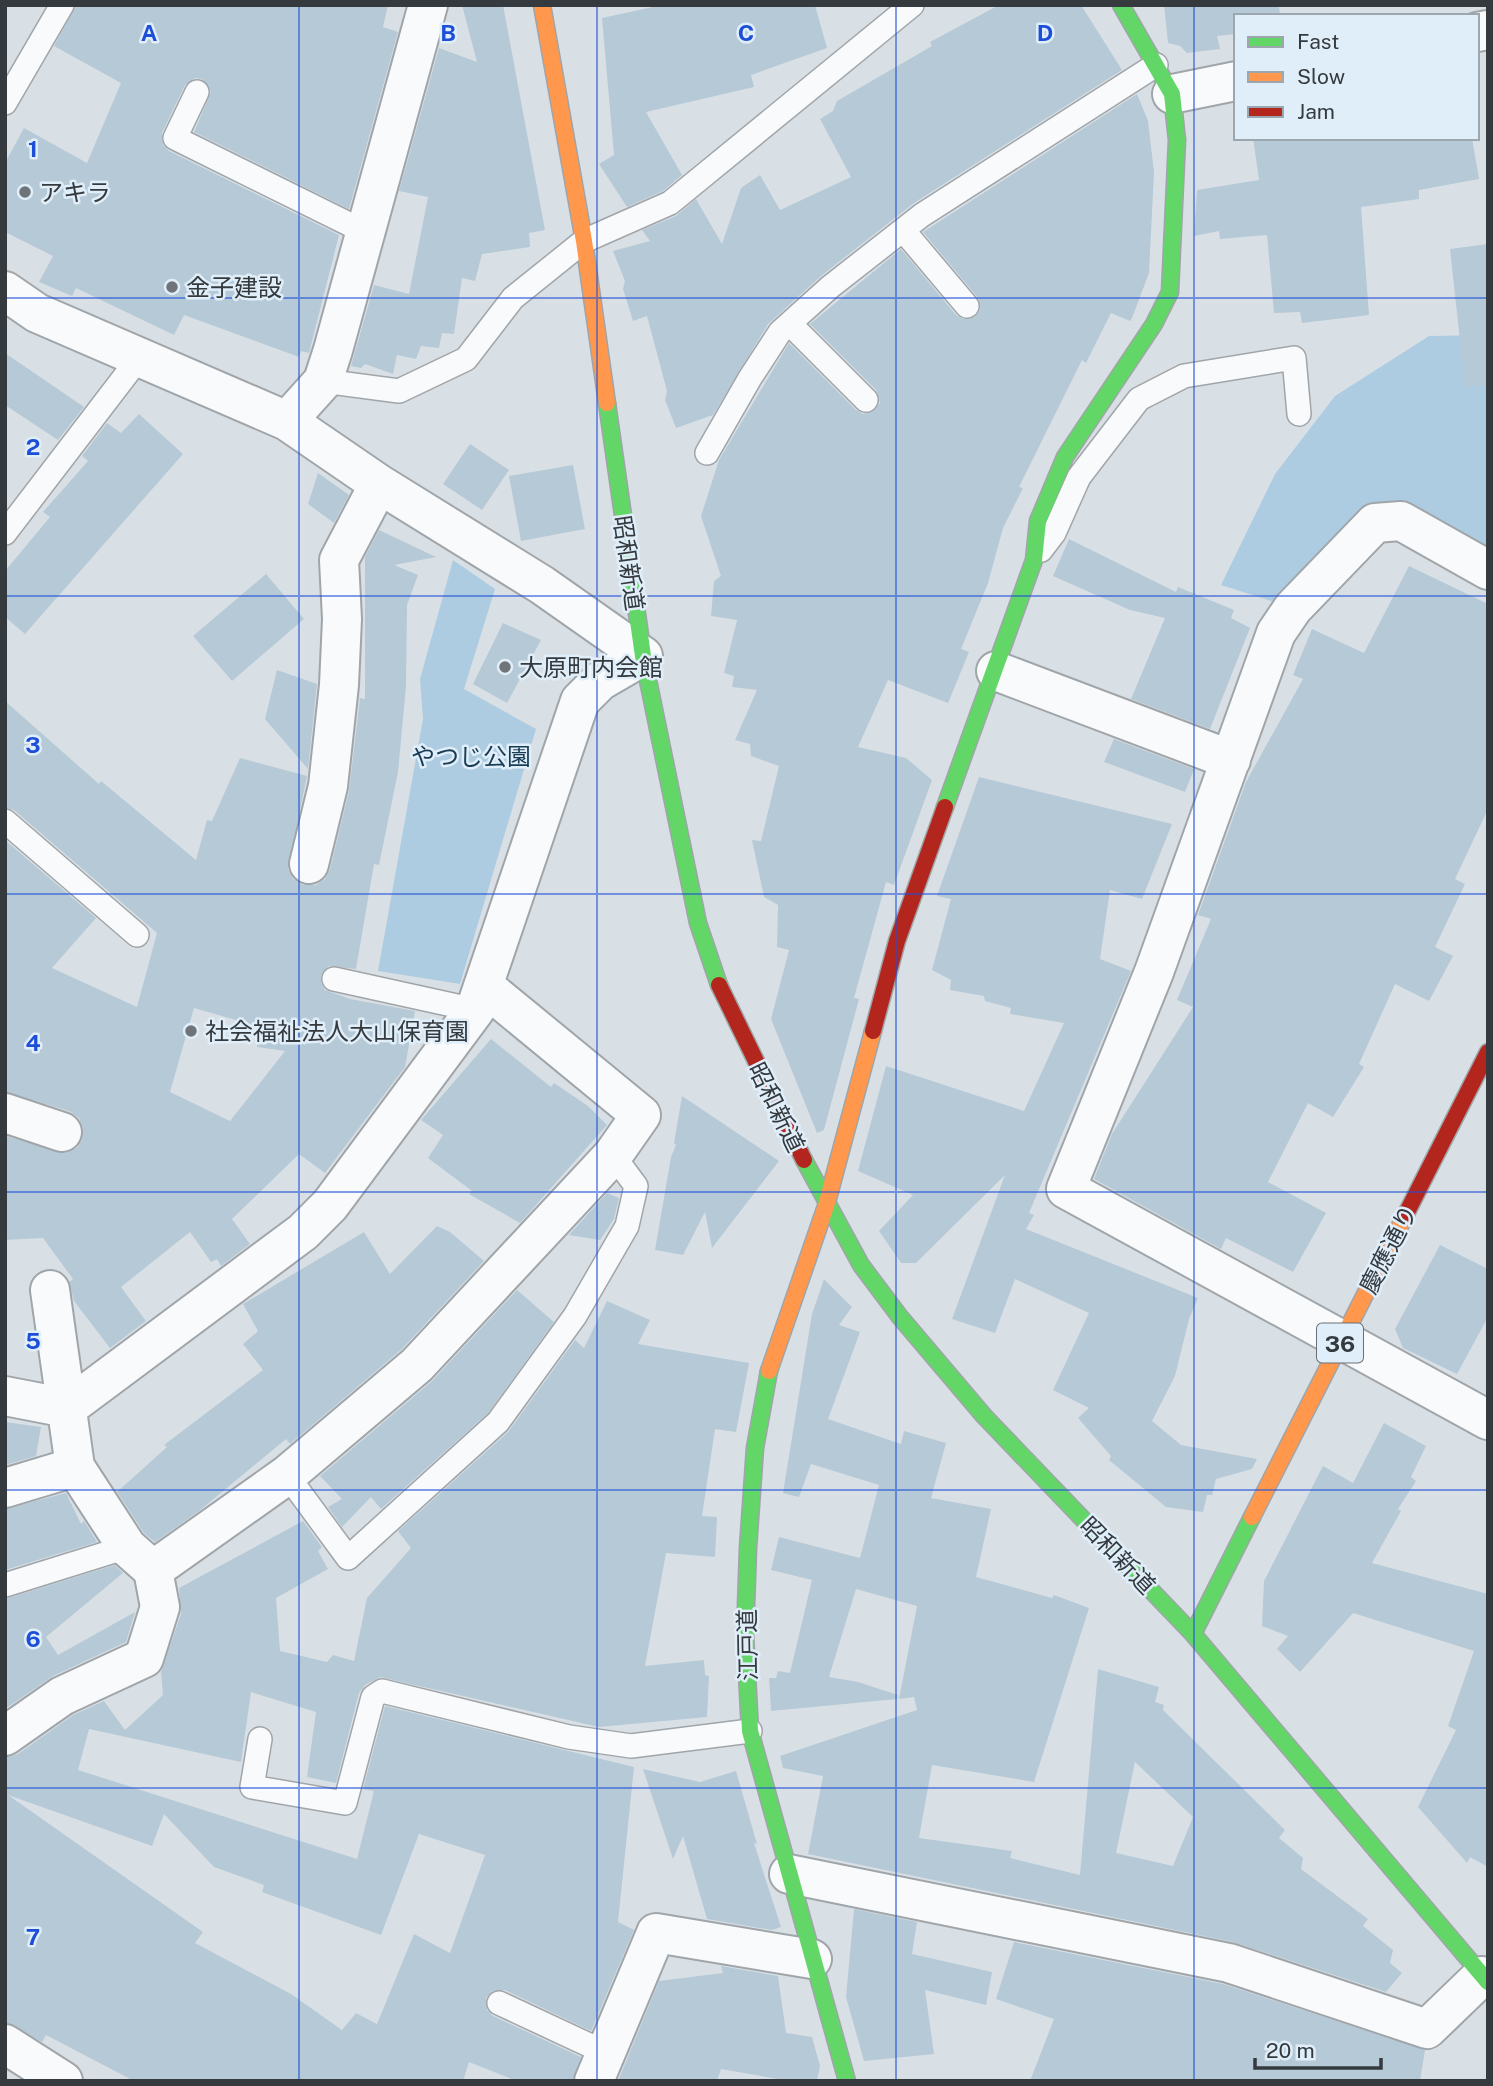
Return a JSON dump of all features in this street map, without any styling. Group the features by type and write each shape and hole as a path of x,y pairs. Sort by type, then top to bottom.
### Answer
{"main road":[{"name":"昭和新道","path":"542,5 584,241 643,656 698,923 718,982 826,1206 861,1265 900,1317 984,1416 1193,1634 1485,1979"},
{"path":"1121,5 1164,80"},
{"name":"江戸道","path":"848,2081 750,1731 745,1635 747,1548 755,1448 768,1374 826,1206 897,941 1034,560 1038,521 1065,457 1154,324 1170,292 1177,140 1164,80"},
{"name":"慶應通り","path":"1193,1634 1488,1052"}],"street":[{"path":"287,421 323,381 367,233 428,5"},
{"path":"1164,80 1234,81"},
{"path":"5,291 37,313 287,421 379,484 542,584 643,656 600,681 580,701 480,998 321,1214 303,1232 67,1408 5,1396"},
{"path":"309,864 328,786 339,685 342,619 339,560 379,484"},
{"path":"1488,570 1401,522 1375,523 1293,608 1276,633 1154,972 1066,1189 1488,1420"},
{"path":"996,671 1231,760"},
{"path":"140,1558 287,1475 417,1365 613,1155 641,1115 480,998"},
{"path":"5,1113 62,1132"},
{"path":"5,1736 62,1696 144,1658 160,1607 140,1558 75,1467 50,1290"},
{"path":"5,1488 75,1467"},
{"path":"789,1874 1229,1963 1427,2029 1485,1979"},
{"path":"600,2067 656,1933 812,1959"},
{"path":"5,2044 63,2081"}],"lane":[{"path":"5,103 62,5"},
{"path":"323,381 399,391 466,359 513,298 584,241 670,203 909,7"},
{"path":"707,453 750,377 780,332 830,287 903,230 1164,80"},
{"path":"198,92 175,138 367,233"},
{"path":"903,230 967,306"},
{"path":"790,324 866,400"},
{"path":"5,533 139,358"},
{"path":"1034,560 1054,533 1079,477 1139,399 1184,376 1294,358 1299,414"},
{"path":"5,821 137,935"},
{"path":"334,979 480,998"},
{"path":"287,1475 348,1558 498,1422 575,1316 627,1226 636,1186 613,1155"},
{"path":"5,1585 140,1558"},
{"path":"260,1739 252,1787 345,1803 373,1697 382,1691 569,1737 631,1746 750,1731"},
{"path":"499,2003 600,2067"}],"green space":[{"path":"1488,335 1488,570 1401,521 1293,608 1221,585 1275,474 1335,396 1429,336"},
{"name":"やつじ公園","path":"453,560 495,589 464,689 536,729 460,984 378,971 423,719 420,679"}],"building":[{"path":"76,5 388,5 383,27 398,32 349,209 194,132 211,92 202,79 195,78 185,85 162,133 163,145 169,151 339,235 309,353 301,351 299,357 184,315 174,335 76,288 72,296 39,282 53,256 5,232 5,163 24,128 87,163 121,83 54,46"},
{"path":"462,5 503,5 545,230 529,233 530,247 482,254 475,281 462,278 454,334 442,333 439,348 421,346 416,359 397,355 393,374 365,364 361,368 351,366 374,285 409,294 428,197 399,191 439,48 477,62"},
{"path":"662,5 815,5 827,48 751,75 754,87 646,112 682,175 663,191 627,207 599,164 614,155 602,18"},
{"path":"999,5 1081,5 1122,70 914,203 821,276 768,324 713,415 676,428 665,400 667,391 647,316 633,321 623,289 625,281 613,251 650,241 642,230 676,216 696,199 722,244 741,188 760,175 780,210 851,177 820,119 833,111 837,101 932,46 930,42"},
{"path":"1164,5 1279,5 1280,14 1234,14 1234,34 1217,36 1220,49 1187,53 1180,46 1168,43"},
{"path":"1137,94 1148,121 1154,172 1149,273 1132,318 1130,321 1111,313 1086,363 1082,360 1019,487 1023,488 1003,528 988,583 961,649 969,652 948,703 888,680 858,747 906,758 932,780 894,885 886,882 854,998 859,999 824,1130 817,1133 771,1019 789,950 777,947 778,905 764,897 752,840 761,841 779,766 751,756 750,744 735,740 757,690 732,687 734,676 724,673 737,620 711,616 714,581 721,576 701,516 719,460 789,343 856,410 863,414 875,410 880,403 876,390 810,324 901,249 956,315 963,319 975,317 980,310 978,298 923,232"},
{"path":"1253,140 1472,140 1479,179 1419,190 1419,199 1361,207 1369,315 1302,323 1300,312 1274,313 1267,235 1220,239 1219,231 1194,236 1197,190 1259,180"},
{"path":"1488,244 1488,385 1465,387 1450,249"},
{"path":"5,353 84,407 58,440 5,405"},
{"path":"139,414 183,454 25,634 5,617 5,571 50,517 43,512 88,461 82,456 107,423 121,433"},
{"path":"470,444 509,470 482,510 443,484"},
{"path":"573,465 585,529 521,541 509,476"},
{"path":"318,473 349,495 334,523 308,504"},
{"path":"379,530 436,557 394,565 418,575 407,605 406,686 398,772 379,865 374,864 356,969 329,966 321,975 321,983 325,990 350,999 415,1011 405,1067 325,1173 299,1154 232,1219 250,1244 221,1266 217,1259 211,1262 190,1232 121,1287 146,1321 110,1348 74,1301 69,1282 73,1279 43,1238 5,1240 5,1136 66,1153 77,1148 82,1140 83,1128 79,1118 69,1111 5,1092 5,840 96,918 52,968 137,1007 157,933 14,810 5,807 5,701 99,784 101,781 196,860 207,820 212,821 240,758 307,776 288,869 293,879 303,885 316,885 325,879 330,869 349,791 360,698 365,699 365,557","holes":["194,1008 260,1027 257,1047 285,1051 230,1121 170,1092"]},
{"path":"1069,539 1176,592 1178,587 1234,610 1231,618 1250,628 1210,729 1131,699 1165,618 1130,610 1053,576"},
{"path":"1409,566 1488,604 1488,809 1455,879 1465,884 1435,947 1453,956 1429,1001 1395,984 1359,1064 1364,1067 1333,1117 1308,1103 1268,1182 1326,1213 1293,1272 1226,1238 1221,1249 1094,1179 1112,1134 1193,1007 1177,1000 1211,919 1198,915 1246,782 1303,679 1293,675 1312,629 1364,653"},
{"path":"266,574 304,619 232,681 193,636"},
{"path":"503,623 541,640 507,703 473,684"},
{"path":"277,670 317,684 308,769 265,719"},
{"path":"1114,739 1194,769 1185,792 1104,762"},
{"path":"979,777 1172,824 1142,899 1110,890 1100,959 1131,971 1029,1213 1034,1215 1026,1229 1198,1298 1189,1319 1175,1376 1152,1421 1181,1445 1257,1459 1252,1469 1216,1479 1212,1495 1207,1495 1203,1512 1166,1507 1109,1460 1111,1456 1078,1418 1089,1408 1053,1390 1089,1313 1015,1279 995,1333 952,1319 1005,1175 916,1263 901,1263 879,1231 913,1195 858,1171 886,1066 1024,1111 1064,1023 1010,1014 1011,1008 985,1001 984,996 950,990 951,980 932,970 951,899 937,896"},
{"path":"491,1039 551,1087 554,1083 588,1106 607,1125 520,1223 469,1194 472,1191 428,1158 443,1135 421,1120"},
{"path":"682,1096 779,1161 712,1248 705,1212 683,1255 655,1250 671,1157 676,1145 674,1143"},
{"path":"607,1193 619,1198 614,1219 600,1240 569,1235"},
{"path":"437,1226 450,1232 484,1261 402,1349 290,1444 286,1439 199,1511 155,1542 144,1533 117,1492 167,1447 164,1445 263,1370 243,1344 258,1331 243,1304 364,1232 390,1274"},
{"path":"1440,1245 1488,1269 1488,1317 1457,1374 1403,1348 1395,1329"},
{"path":"824,1279 852,1307 839,1325 860,1332 828,1419 901,1444 904,1431 946,1443 931,1498 991,1509 976,1577 1052,1598 1054,1595 1089,1608 1034,1782 932,1765 919,1838 1012,1851 1010,1858 1080,1875 1098,1669 1159,1687 1155,1702 1164,1705 1163,1710 1285,1830 1279,1838 1303,1858 1301,1869 1368,1919 1363,1926 1393,1950 1390,1963 1402,1973 1386,1992 1233,1942 808,1854 823,1776 783,1768 780,1756 917,1710 914,1697 899,1699 917,1606 856,1589 829,1677 858,1682 898,1695 897,1699 771,1711 769,1678 776,1678 778,1671 790,1673 812,1580 771,1570 779,1537 860,1558 879,1485 811,1464 799,1497 783,1493 812,1314","holes":["1135,1762 1193,1817 1173,1866 1116,1853"]},
{"path":"517,1290 554,1322 488,1413 381,1509 371,1497 342,1527 328,1507 342,1499 320,1476 431,1382"},
{"path":"607,1301 650,1320 638,1344 749,1363 736,1432 715,1429 702,1516 717,1517 715,1557 666,1553 645,1666 704,1660 705,1675 709,1676 707,1717 599,1727 380,1677 365,1685 359,1693 336,1783 307,1777 316,1712 251,1692 241,1762 89,1729 78,1770 357,1859 374,1791 363,1789 385,1706 634,1767 618,1922 634,1930 591,2031 505,1990 492,1991 486,1998 487,2010 493,2016 581,2057 573,2081 517,2081 469,2062 463,2081 134,2081 46,2035 42,2042 5,2022 5,1758 18,1754 73,1715 104,1701 125,1730 163,1695 161,1672 181,1614 179,1588 303,1521 322,1547 318,1551 328,1569 276,1598 280,1651 327,1662 333,1655 354,1661 367,1598 411,1548 398,1531 508,1432 575,1340 584,1348","holes":["8,1795 152,1846 164,1814 214,1867 264,1885 262,1892 381,1935 419,1834 485,1855 450,1953 414,1934 377,2024 356,2013 342,2030 291,1994 195,1943 203,1932"]},
{"path":"5,1422 41,1427 36,1456 5,1465"},
{"path":"1384,1423 1426,1446 1411,1477 1416,1481 1398,1509 1401,1511 1372,1563 1488,1594 1488,1867 1470,1857 1467,1863 1418,1807 1456,1730 1448,1726 1474,1651 1353,1613 1300,1672 1277,1649 1288,1636 1262,1626 1264,1581 1323,1466 1353,1483"},
{"path":"66,1493 81,1524 84,1521 97,1542 5,1570 5,1509"},
{"path":"115,1565 123,1573 46,1637 58,1655 135,1612 126,1642 53,1676 5,1709 5,1599"},
{"path":"643,1769 700,1782 736,1771 757,1844 754,1843 781,1927 772,1930 707,1919 683,1836 673,1859"},
{"path":"854,1909 917,1922 912,1954 992,1972 986,2005 925,1990 934,2054 864,2061 846,1997"},
{"path":"1014,1942 1223,1984 1425,2050 1420,2081 1030,2081 1054,2019 996,1999"},
{"path":"721,1966 778,1976 786,2033 812,2037 820,2066 817,2081 790,2081 721,2069 717,2081 618,2081 659,1981 723,1973"}],"traffic: fast":[{"path":"945,807 1034,560 1038,521 1065,457 1154,324 1170,292 1177,140 1172,94 1121,5"},
{"path":"607,403 643,656 698,923 719,985"},
{"path":"804,1160 861,1265 900,1317 984,1416 1193,1634"},
{"path":"769,1371 755,1448 748,1548 745,1635 750,1731 847,2081"},
{"path":"1252,1517 1193,1634 1488,1982"}],"traffic: slow":[{"path":"542,5 584,241 607,403"},
{"path":"769,1371 826,1206 873,1031"},
{"path":"1252,1517 1405,1216"}],"traffic: jam":[{"path":"873,1031 897,941 945,807"},
{"path":"719,985 804,1160"},
{"path":"1405,1216 1488,1052"}],"place":[{"name":"アキラ","path":"25,192"},
{"name":"金子建設","path":"172,287"},
{"name":"大原町内会館","path":"505,667"},
{"name":"社会福祉法人大山保育園","path":"191,1031"}]}
